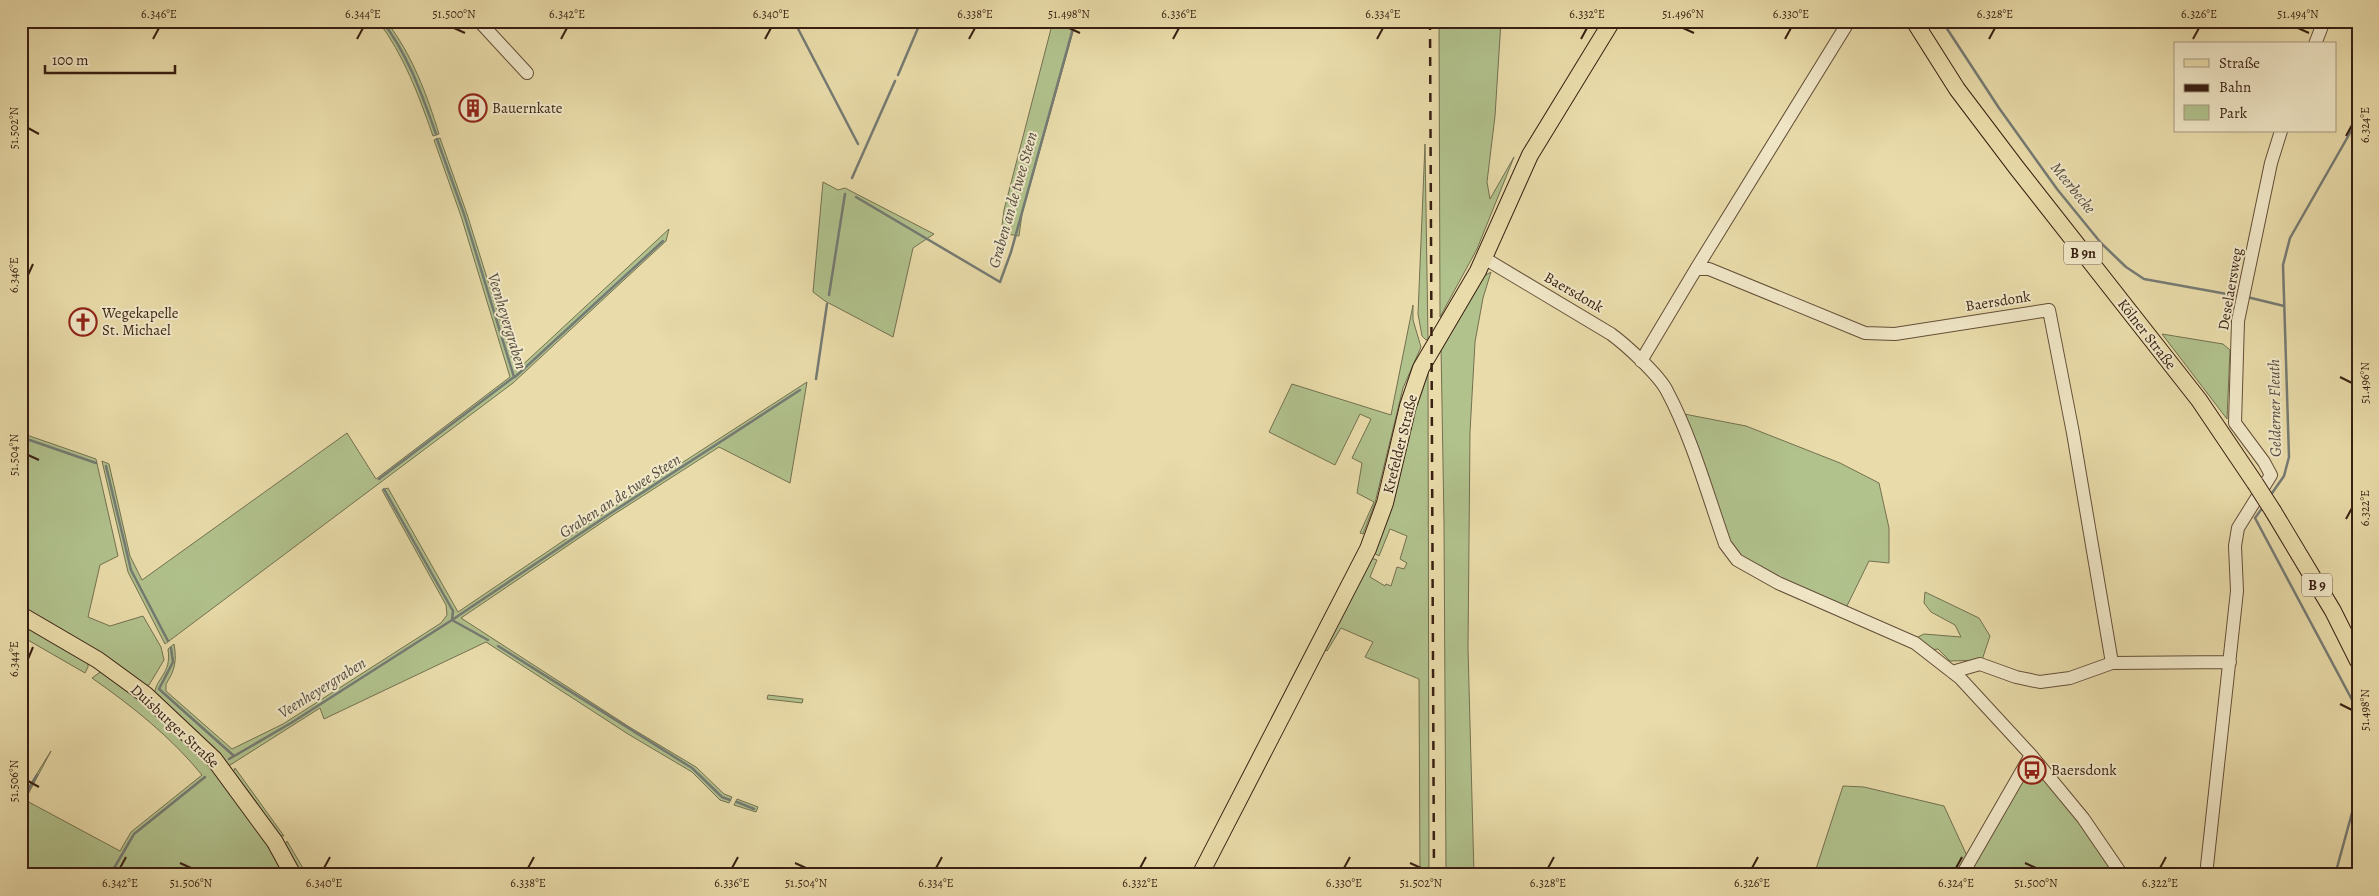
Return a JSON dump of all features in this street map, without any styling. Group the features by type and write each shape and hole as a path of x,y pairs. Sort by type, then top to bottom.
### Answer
{"main road":[{"name":"Krefelder Straße","path":"1200,875 1368,549 1385,503 1408,406 1419,374 1484,258 1530,155 1612,21"},
{"name":"Kölner Straße","path":"1914,21 1957,89 2198,400 2273,511 2333,611 2358,661"},
{"name":"Duisburger Straße","path":"21,615 90,655 146,696 214,759 275,842 293,875"}],"street":[{"path":"478,21 527,73"},
{"path":"1641,361 1849,21"},
{"path":"2316,42 2324,21"},
{"name":"Deselaersweg","path":"2230,662 2237,591 2235,546 2238,528 2271,474 2235,423 2238,321 2271,163 2281,132"},
{"name":"Baersdonk","path":"1484,258 1612,334 1624,343 1666,389 1684,431 1725,544 1737,560 1778,583 1915,643 1952,672 2030,755 2083,818 2122,875"},
{"name":"Baersdonk","path":"1696,269 1709,269 1865,333 1895,334 2049,310 2073,432 2112,663"},
{"path":"1952,672 1980,664 2016,677 2040,682 2070,678 2112,663 2230,662 2206,875"},
{"path":"1962,875 2030,755"}],"green space":[{"path":"378,21 386,21 404,47 424,90 439,134 433,136 403,62"},
{"path":"1053,21 1076,21 1022,214 1019,236 1001,233 1004,210"},
{"path":"1439,21 1501,21 1495,116 1487,182 1490,199 1514,157 1477,249 1440,317"},
{"path":"440,138 467,214 516,371 669,229 666,241 513,383 165,644 128,572 102,461 109,464 130,556 142,580 347,433 376,479 510,377 461,216 434,140"},
{"path":"1425,144 1428,339 1426,340 1422,336 1418,314"},
{"path":"823,182 838,190 845,188 934,234 913,248 893,337 825,301 813,292"},
{"path":"1491,272 1483,298 1475,342 1470,432 1468,648 1474,875 1446,875 1441,345 1484,276"},
{"path":"1413,305 1413,320 1421,347 1403,388 1375,503 1363,534 1360,533 1374,502 1357,493 1362,463 1352,458 1371,419 1360,414 1335,465 1269,432 1292,384 1391,415"},
{"path":"2162,334 2223,344 2230,350 2227,419"},
{"path":"1428,369 1429,875 1420,875 1419,679 1365,657 1373,642 1341,628 1327,651 1324,649 1371,558 1377,560 1370,577 1385,586 1386,584 1391,586 1397,567 1404,569 1407,563 1400,559 1407,536 1390,529 1379,556 1374,553 1411,416"},
{"path":"807,382 790,483 719,447 613,515 461,618 631,728 696,767 724,794 732,797 729,803 720,800 692,772 628,734 486,642 324,719 320,708 227,767 154,697 157,685 168,665 168,649 174,644 174,665 166,684 166,691 232,749 283,724 441,623 447,615 446,605 382,490 388,488 458,612 609,510"},
{"path":"1679,413 1746,426 1840,463 1879,483 1889,528 1889,563 1869,561 1844,612 1737,558"},
{"path":"21,433 96,459 118,556 100,565 88,617 110,626 143,616 161,647 164,660 149,685 141,686 21,610"},
{"path":"1925,592 1979,618 1990,636 1982,660 1950,661 1938,649 1929,650 1914,639 1924,634 1961,637 1955,625 1931,612 1924,603"},
{"path":"21,620 88,659 88,667 85,673 21,636"},
{"path":"103,670 132,691 212,765 288,875 21,875 21,799 51,751 25,800 120,851 131,832 202,775 150,723 92,678"},
{"path":"768,695 803,699 802,703 767,699"},
{"path":"2029,757 2119,875 1965,875"},
{"path":"235,768 284,836 276,835 232,775"},
{"path":"1843,786 1864,787 1944,806 1968,858 1958,875 1814,875"},
{"path":"737,799 758,807 756,812 734,805"},
{"path":"287,841 307,875 299,875 284,848"},
{"path":"2166,869 2181,875 2147,875"}],"waterway":[{"name":"Veenheyergraben","path":"382,21 407,61 436,134"},
{"path":"794,21 858,144"},
{"path":"898,75 921,21"},
{"name":"Graben an de twee Steen","path":"856,197 1000,282 1011,252 1075,21"},
{"name":"Meerbecke","path":"1942,21 1999,108 2057,189 2101,243 2126,267 2144,279 2238,296"},
{"path":"852,178 895,81"},
{"name":"Gelderner Fleuth","path":"2270,496 2284,476 2289,457 2283,265 2290,238 2358,119"},
{"name":"Veenheyergraben","path":"379,479 514,377 464,214 437,139"},
{"name":"Graben an de twee Steen","path":"829,295 845,194"},
{"path":"515,377 663,241"},
{"name":"Meerbecke","path":"2247,297 2284,306"},
{"name":"Graben an de twee Steen","path":"816,379 827,304"},
{"name":"Graben an de twee Steen","path":"452,620 611,513 800,390"},
{"path":"21,437 96,463"},
{"path":"106,466 131,570 168,641"},
{"name":"Veenheyergraben","path":"229,759 291,723 452,620 453,611 384,489"},
{"name":"Gelderner Fleuth","path":"2263,507 2255,518 2358,711"},
{"path":"452,620 488,640"},
{"path":"498,646 692,768 722,797 730,800"},
{"path":"171,648 173,662 159,689 234,756"},
{"path":"21,803 37,775"},
{"name":"Veenheyergraben","path":"110,875 134,834 205,777"},
{"name":"Gelderner Fleuth","path":"2335,875 2358,791"},
{"path":"737,802 754,809"}],"railway":[{"path":"1430,21 1434,875"}],"place":[{"name":"Bauernkate","path":"473,108"},
{"name":"Wegekapelle St. Michael","path":"83,322"},
{"name":"Baersdonk","path":"2032,770"}]}
